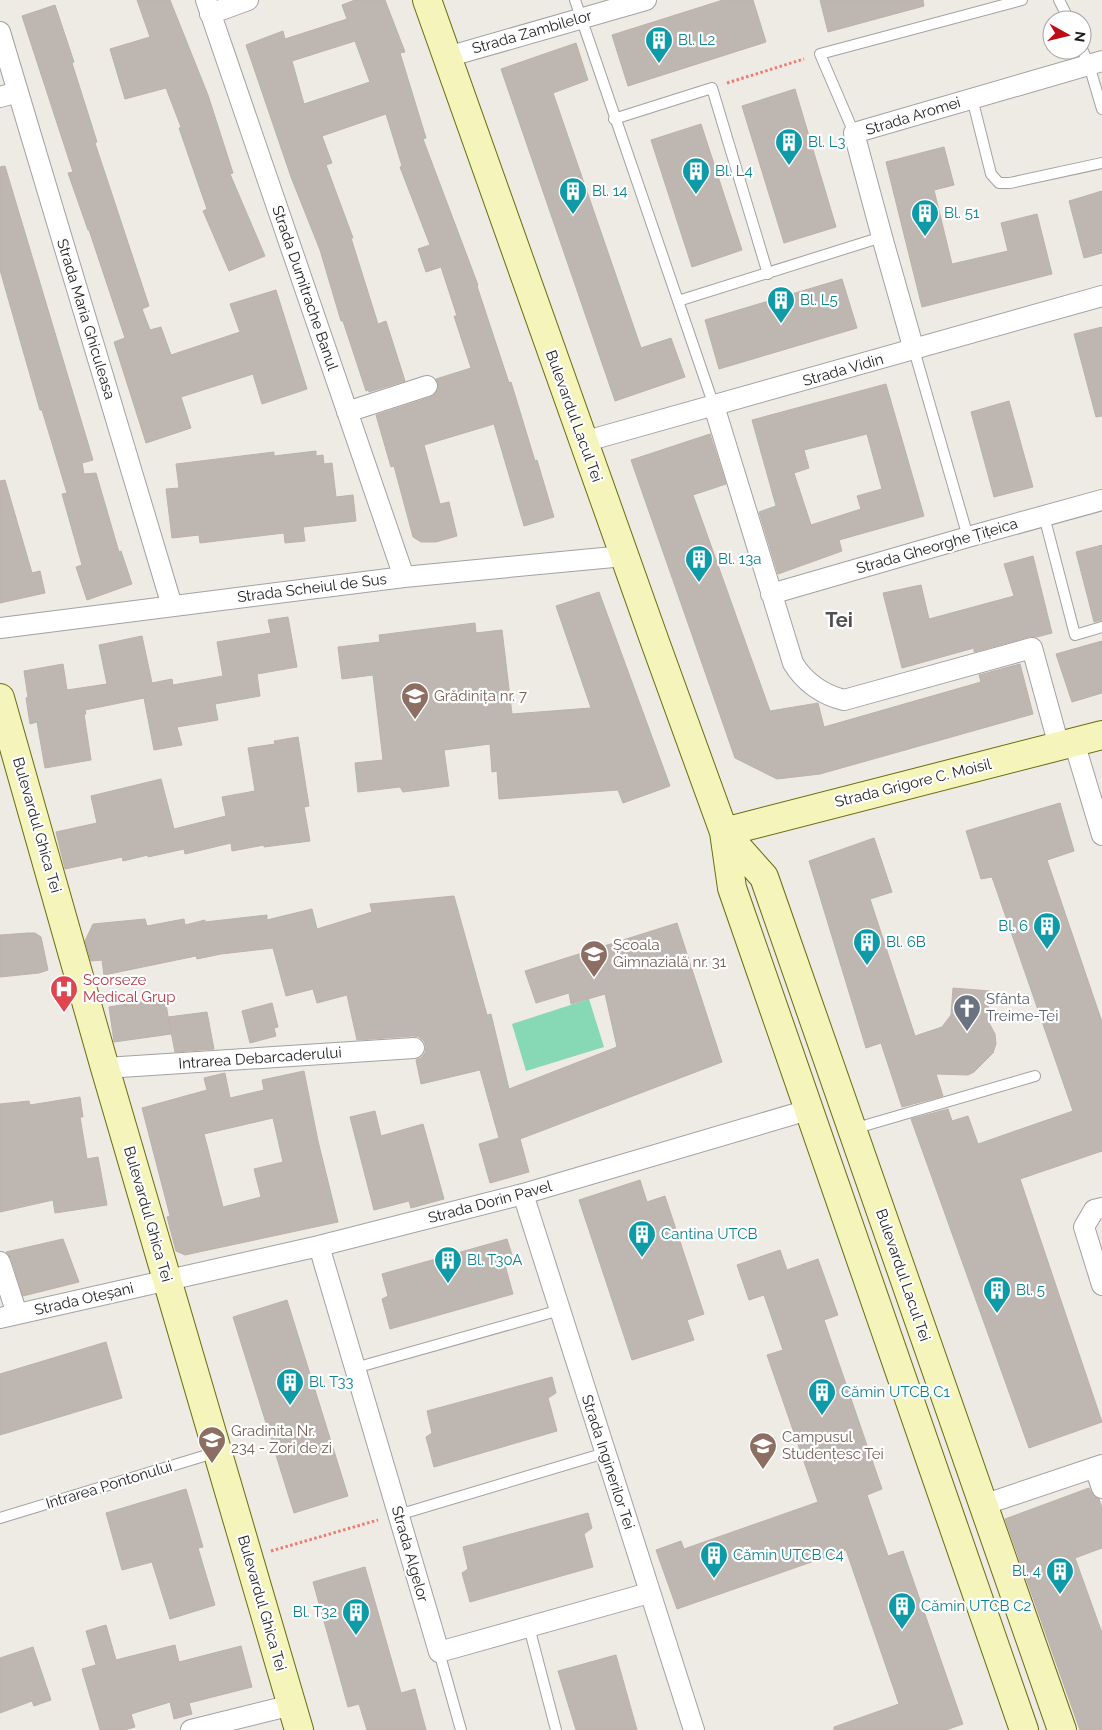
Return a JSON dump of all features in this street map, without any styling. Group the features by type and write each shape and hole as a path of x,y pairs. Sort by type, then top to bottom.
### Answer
{"main road":[{"name":"Bulevardul Lacul Tei","path":"427,0 583,442 724,832 732,888 1024,1730"},
{"name":"Bulevardul Ghica Tei","path":"0,698 105,1068 296,1717"},
{"name":"Strada Grigore C. Moisil","path":"724,832 1102,735"},
{"name":"Bulevardul Lacul Tei","path":"724,832 764,877 1062,1730"}],"street":[{"path":"208,7 248,0"},
{"name":"Strada Zambilelor","path":"447,57 578,9 646,0"},
{"name":"Strada Dumitrache Banul","path":"208,7 404,577"},
{"name":"Strada Maria Ghiculeasa","path":"0,32 9,94 172,606"},
{"name":"Strada Aromei","path":"914,350 854,133 972,98 1085,60"},
{"name":"Strada Vidin","path":"583,442 1102,296"},
{"path":"347,412 427,386"},
{"path":"714,406 793,662 806,681 834,697 844,700 1032,648 1102,835"},
{"name":"Strada Gheorghe Țițeica","path":"772,594 1102,500"},
{"name":"Strada Scheiul de Sus","path":"0,628 404,577 624,556"},
{"name":"Intrarea Debarcaderului","path":"105,1068 414,1048"},
{"name":"Strada Dorin Pavel","path":"168,1281 319,1246 523,1194 808,1110"},
{"name":"Strada Inginerilor Tei","path":"523,1194 694,1730"},
{"path":"1102,1208 1094,1210 1084,1227 1102,1285"},
{"name":"Strada Algelor","path":"319,1246 439,1652"},
{"path":"0,1262 8,1316"},
{"name":"Strada Oteșani","path":"8,1316 168,1281"},
{"path":"983,1505 1098,1467 1102,1488"},
{"path":"439,1652 649,1593"},
{"path":"191,1730 296,1717"}],"lane":[{"path":"854,133 820,54 1022,0"},
{"path":"578,9 614,119 714,406"},
{"path":"1091,60 1102,109"},
{"path":"614,119 712,88 768,274"},
{"path":"972,98 991,174 999,183 1010,183 1102,163"},
{"path":"678,301 882,238"},
{"path":"914,350 968,537"},
{"path":"1044,516 1075,635 1102,627"},
{"path":"852,1129 1035,1076"},
{"path":"354,1368 560,1310"},
{"name":"Intrarea Pontonului","path":"0,1518 218,1452"},
{"path":"398,1515 605,1453"},
{"path":"529,1627 556,1730"},
{"path":"439,1652 461,1730"}],"path":[{"path":"712,88 820,54"},
{"path":"249,1557 398,1515"}],"green space":[{"path":"589,999 604,1047 526,1071 512,1024"}],"building":[{"path":"137,0 170,0 208,95 233,173 230,174 265,256 229,271 203,211 207,209 179,128 181,127 166,88 125,99 110,49 150,37"},
{"path":"355,0 385,0 405,52 400,53 426,138 423,139 478,285 509,383 511,382 535,461 537,460 554,517 524,526 494,424 424,445 440,504 449,502 457,536 436,542 421,542 413,537 394,466 391,467 376,415 431,397 438,389 436,379 471,368 441,267 426,272 418,249 430,245 400,167 402,166 386,114 322,136 332,163 326,165 353,238 351,238 378,324 386,321 405,381 369,392 368,390 366,391 343,321 341,321 320,250 291,177 246,45 283,31 285,39 347,19 342,5","holes":["355,41 370,82 304,104 292,61"]},
{"name":"Bl. L2","path":"723,0 753,0 766,42 628,86 612,35"},
{"path":"820,0 923,0 924,6 828,32"},
{"path":"55,5 74,62 72,63 97,142 95,143 149,306 142,309 150,330 161,327 171,355 240,332 230,304 276,290 307,389 262,404 253,374 181,397 191,428 146,443 114,342 125,338 68,173 73,172 22,16"},
{"name":"Bl. 14","path":"576,43 588,80 553,93 641,348 671,338 685,377 615,401 501,69"},
{"name":"Bl. L3","path":"795,89 836,227 784,243 742,106"},
{"name":"Bl. L4","path":"701,124 742,250 692,267 651,140"},
{"name":"Bl. 51","path":"944,147 954,185 934,190 952,264 1008,251 1001,223 1037,214 1052,274 922,307 886,162"},
{"path":"5,166 93,460 82,463 84,474 96,473 119,552 121,551 132,584 87,600 76,567 82,565 62,494 67,493 42,410 40,410 0,270 0,167"},
{"path":"1102,191 1102,253 1084,258 1069,201"},
{"name":"Bl. L5","path":"842,279 857,328 719,369 705,320"},
{"path":"1102,327 1102,416 1096,417 1074,334"},
{"path":"886,384 924,516 839,540 842,551 778,574 759,512 776,506 752,420","holes":["867,434 882,489 857,496 861,509 811,525 794,473 809,468 804,450"]},
{"path":"1009,401 1033,487 994,497 971,412"},
{"name":"Bl. 13a","path":"710,434 726,484 693,495 770,711 818,703 824,727 981,682 979,675 1020,664 1033,714 820,774 777,779 735,758 631,460"},
{"path":"316,451 316,456 323,455 324,464 332,463 336,497 353,495 356,521 303,527 305,541 285,543 284,533 200,543 199,535 172,538 166,489 179,488 176,464 274,452 274,456"},
{"path":"5,480 32,573 40,571 45,593 0,603 0,481"},
{"path":"1102,545 1102,620 1094,622 1076,552"},
{"path":"1033,556 1052,633 1029,637 974,652 974,648 902,668 883,593 921,585 929,619 1014,596 1004,564"},
{"path":"599,592 670,786 623,803 618,790 499,799 497,771 492,772 490,744 444,750 449,786 403,792 400,787 358,792 355,763 383,760 373,675 342,679 338,647 380,642 379,635 475,623 476,633 502,630 512,714 591,708 556,606"},
{"path":"288,617 297,667 257,674 260,696 215,704 218,720 177,727 182,745 154,750 144,698 85,710 91,760 45,768 37,722 30,724 24,671 63,664 67,690 107,684 99,645 142,636 152,683 172,679 173,685 223,676 217,642 271,633 268,620"},
{"path":"1102,641 1102,693 1072,702 1056,654"},
{"path":"298,737 309,806 304,807 310,841 264,847 264,845 232,851 231,843 185,854 184,849 123,861 122,857 65,869 56,832 97,823 91,796 161,779 174,829 226,816 222,797 255,791 248,748 275,744 274,741"},
{"path":"1060,803 1074,851 1047,860 1102,1022 1102,1151 1020,1179 1102,1422 1029,1448 911,1119 948,1109 952,1121 968,1116 978,1144 1073,1111 992,877 981,879 966,831"},
{"name":"Bl. 6B","path":"874,838 892,892 870,899 915,1036 942,1027 951,1015 953,988 990,991 987,1019 995,1034 996,1044 993,1053 974,1072 968,1075 936,1074 943,1096 902,1107 881,1043 866,1048 809,861"},
{"path":"454,896 487,1015 491,1014 509,1089 617,1047 605,994 571,1004 569,993 536,1003 525,971 677,923 722,1062 520,1139 529,1172 490,1183 479,1144 499,1138 480,1070 421,1084 416,1060 425,1053 424,1041 419,1037 413,1036 357,1040 347,995 317,1003 313,989 286,996 273,948 221,954 197,959 196,956 104,975 102,960 91,961 85,941 93,924 145,919 147,926 184,919 185,925 205,920 205,922 267,915 267,920 312,909 317,929 372,912 370,904"},
{"path":"35,933 41,937 48,970 39,973 0,977 0,935"},
{"path":"165,998 171,1034 114,1042 109,1007"},
{"path":"272,1003 278,1027 274,1028 276,1036 250,1043 242,1011"},
{"path":"207,1012 214,1049 175,1052 168,1017"},
{"path":"304,1071 318,1141 338,1222 185,1255 176,1251 167,1217 170,1216 142,1108 207,1090 204,1078 225,1073 230,1098 264,1090 262,1080","holes":["273,1118 283,1162 254,1169 261,1197 223,1207 204,1134"]},
{"path":"80,1097 83,1117 80,1117 87,1159 98,1157 107,1205 55,1213 53,1200 0,1212 0,1104 29,1101 30,1105"},
{"path":"375,1111 381,1136 423,1124 444,1199 411,1208 409,1201 374,1210 350,1117"},
{"name":"Cantina UTCB","path":"640,1180 647,1202 665,1196 704,1314 687,1320 694,1340 632,1360 579,1200"},
{"path":"63,1239 79,1282 23,1296 11,1258 6,1252"},
{"name":"Bl. T30A","path":"507,1239 512,1255 504,1261 513,1294 390,1329 382,1299 388,1296 382,1274"},
{"path":"780,1250 787,1270 818,1259 838,1315 824,1320 882,1489 867,1495 888,1556 903,1551 963,1724 946,1730 834,1730 834,1727 899,1704 846,1550 677,1609 656,1550 681,1541 684,1549 818,1502 767,1355 783,1350 764,1295 749,1300 737,1265"},
{"name":"Bl. T33","path":"287,1300 348,1496 294,1513 233,1317"},
{"path":"106,1342 122,1398 0,1435 0,1374"},
{"path":"552,1377 556,1393 548,1398 557,1431 434,1467 426,1437 432,1433 427,1411"},
{"name":"Bl. 4","path":"1089,1488 1094,1497 1099,1499 1102,1508 1102,1548 1075,1558 1102,1633 1102,1730 1080,1730 1005,1519"},
{"path":"186,1489 203,1547 198,1548 215,1605 170,1619 152,1562 122,1570 106,1513"},
{"path":"588,1513 592,1528 584,1534 593,1567 470,1602 462,1573 468,1569 463,1547"},
{"name":"Bl. T32","path":"365,1567 401,1693 415,1689 426,1730 367,1730 359,1704 348,1707 313,1582"},
{"path":"106,1625 116,1660 175,1645 179,1662 241,1646 252,1687 189,1703 192,1714 174,1719 170,1702 131,1714 135,1727 124,1730 100,1730 82,1669 96,1665 86,1631"},
{"path":"33,1647 51,1700 34,1706 32,1701 0,1713 0,1658"},
{"path":"616,1655 637,1730 576,1730 558,1671"}],"place":[{"name":"Bl. L2","path":"659,64"},
{"name":"Bl. L3","path":"789,166"},
{"name":"Bl. L4","path":"696,195"},
{"name":"Bl. 14","path":"573,215"},
{"name":"Bl. 51","path":"925,237"},
{"name":"Bl. L5","path":"781,324"},
{"name":"Bl. 13a","path":"699,583"},
{"name":"Grădinița nr. 7","path":"415,720"},
{"name":"Bl. 6","path":"1047,950"},
{"name":"Bl. 6B","path":"867,966"},
{"name":"Școala Gimnazială nr. 31","path":"594,978"},
{"name":"Scorseze Medical Grup","path":"64,1013"},
{"name":"Sfânta Treime-Tei","path":"967,1032"},
{"name":"Cantina UTCB","path":"642,1258"},
{"name":"Bl. T30A","path":"448,1284"},
{"name":"Bl. 5","path":"997,1314"},
{"name":"Bl. T33","path":"290,1406"},
{"name":"Cămin UTCB C1","path":"822,1416"},
{"name":"Gradinita Nr. 234 - Zori de zi","path":"212,1464"},
{"name":"Campusul Studențesc Tei","path":"763,1470"},
{"name":"Cămin UTCB C4","path":"714,1579"},
{"name":"Bl. 4","path":"1060,1595"},
{"name":"Cămin UTCB C2","path":"902,1630"},
{"name":"Bl. T32","path":"356,1636"}],"district":[{"name":"Tei","path":"839,620"}]}
